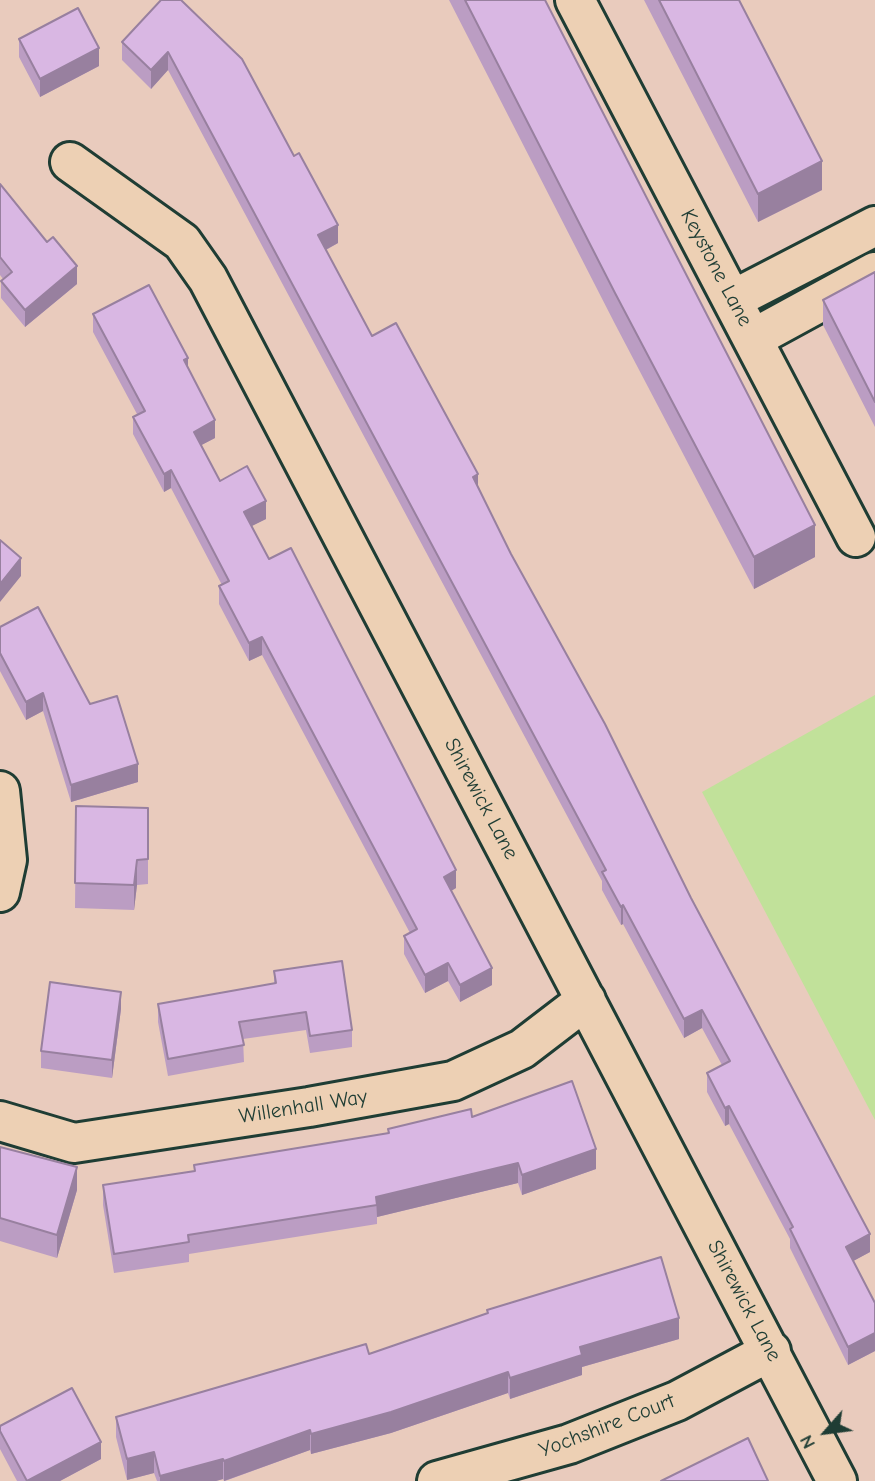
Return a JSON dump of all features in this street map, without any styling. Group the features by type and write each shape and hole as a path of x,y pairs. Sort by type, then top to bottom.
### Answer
{"street":[{"name":"Keystone Lane","path":"575,0 856,537"},
{"name":"Shirewick Lane","path":"70,162 182,243 208,279 838,1481"},
{"path":"732,300 875,226"},
{"path":"754,338 875,272"},
{"path":"0,791 7,860 0,892"},
{"name":"Willenhall Way","path":"0,1121 74,1143 309,1107 453,1081 522,1049 586,1000"},
{"name":"Yochshire Court","path":"437,1481 569,1444 677,1401 771,1351"}],"green space":[{"path":"875,695 875,1120 702,792"}],"building":[{"path":"161,0 181,0 242,59 294,156 299,153 338,225 318,235 372,336 396,323 478,474 473,477 511,554 605,724 691,898 870,1234 846,1247 875,1303 875,1333 848,1347 790,1229 793,1227 729,1106 725,1108 707,1073 730,1061 702,1010 684,1019 623,905 621,907 602,872 606,870 168,52 151,70 122,42"},
{"path":"465,0 545,0 815,525 754,557"},
{"path":"659,0 739,0 822,161 758,194"},
{"path":"78,8 99,48 40,79 19,39"},
{"path":"0,184 47,242 53,237 77,266 25,310 1,281 12,272 0,257"},
{"path":"875,272 875,402 823,300"},
{"path":"149,285 188,358 184,360 215,420 194,432 220,481 247,466 266,501 244,512 269,559 291,548 456,870 444,877 492,968 460,985 448,963 425,975 404,936 417,929 262,637 249,643 219,586 229,581 171,470 164,474 133,417 145,411 93,314"},
{"path":"0,540 21,558 0,584"},
{"path":"38,607 90,704 117,696 138,764 71,785 43,693 26,702 0,653 0,627"},
{"path":"76,806 148,808 148,859 137,860 134,885 75,883"},
{"path":"342,961 352,1030 310,1036 306,1012 239,1022 244,1045 168,1059 158,1004 276,983 274,971"},
{"path":"50,982 121,992 112,1060 41,1051"},
{"path":"572,1081 596,1149 522,1175 518,1163 376,1197 377,1205 188,1235 189,1242 114,1254 103,1185 195,1171 194,1165 389,1133 388,1129 471,1109 472,1117"},
{"path":"0,1147 77,1167 57,1235 0,1218"},
{"path":"661,1257 679,1318 580,1347 582,1355 510,1378 508,1372 391,1412 311,1434 310,1430 224,1461 223,1459 160,1476 154,1452 127,1459 116,1417 366,1344 369,1354 488,1313 487,1310"},
{"path":"72,1388 101,1442 27,1481 0,1431 0,1426"},
{"path":"748,1438 768,1481 661,1481"}]}
